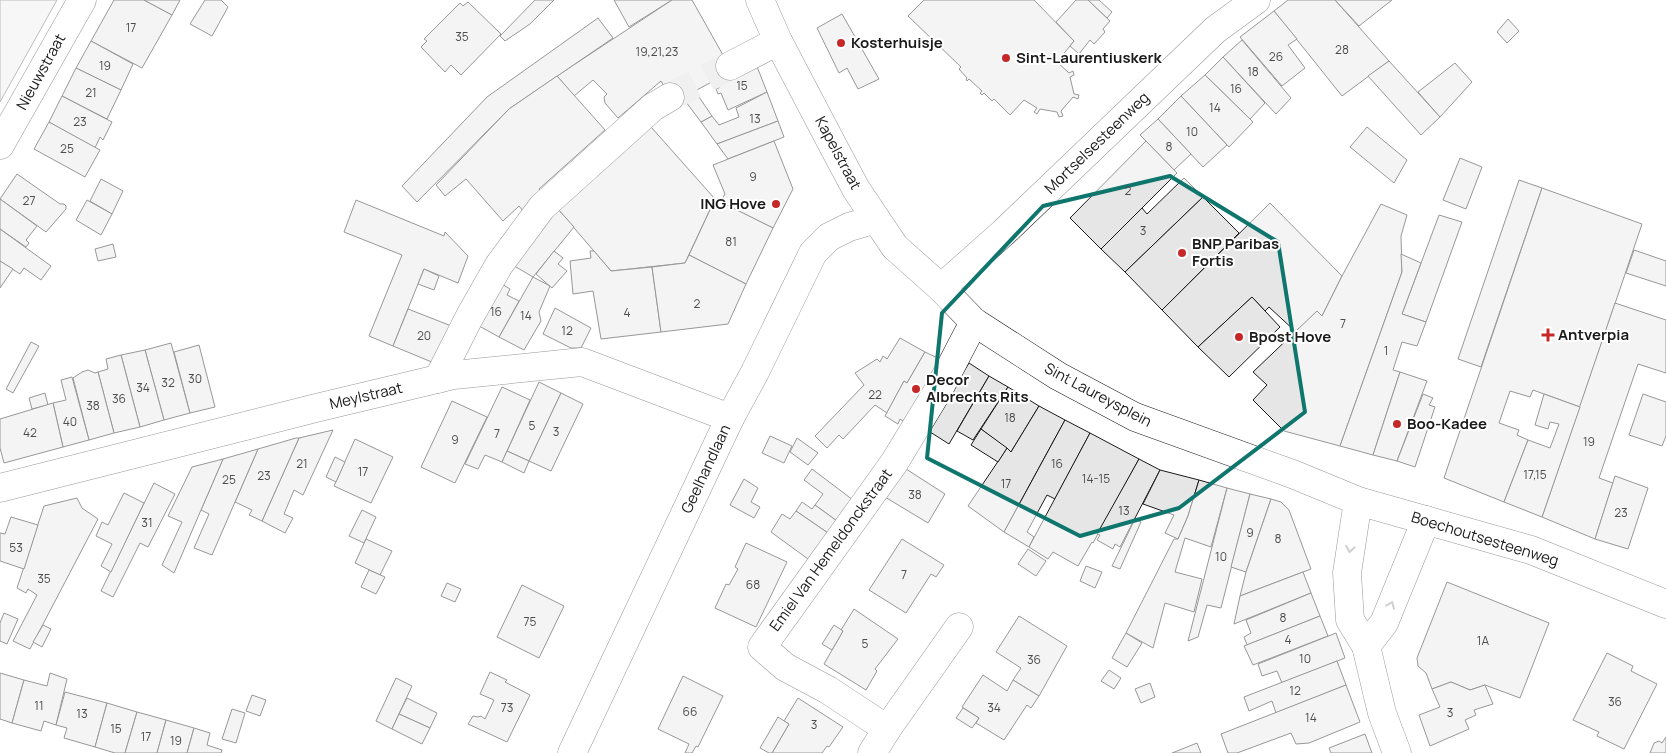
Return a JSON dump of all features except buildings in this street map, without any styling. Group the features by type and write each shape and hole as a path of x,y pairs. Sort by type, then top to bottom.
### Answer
{"street":[{"name":"Nieuwstraat","path":"0,145 82,0"},
{"name":"Kapelstraat","path":"760,0 778,42 856,189 895,247 941,288"},
{"name":"Mortselsesteenweg","path":"941,288 1003,233 1216,30 1256,0"},
{"path":"730,66 778,42"},
{"path":"438,379 470,316 500,265 542,207 653,107 670,97"},
{"name":"Geelhandlaan","path":"572,753 730,418 755,372 813,253 829,237 849,227 876,219"},
{"name":"Sint Laureysplein","path":"941,288 974,322 1058,376 1135,417 1358,501"},
{"name":"Emiel Van Hemeldonckstraat","path":"887,729 828,690 785,667 762,647 894,463 939,389 974,322"},
{"name":"Meylstraat","path":"0,488 438,379 582,362 730,418"},
{"path":"1358,501 1347,573 1350,620 1366,646 1382,713 1397,753"},
{"name":"Boechoutsesteenweg","path":"1358,501 1530,550 1666,604"},
{"path":"1366,646 1384,623 1426,520"},
{"path":"872,753 959,626"}],"highlighted area":[{"path":"1170,176 1278,242 1305,412 1179,508 1080,536 927,458 942,313 1043,206"}],"shaded area":[{"path":"0,0 57,0 0,102"}],"tunnel":[{"path":"670,97 730,66"}],"place":[{"name":"Kosterhuisje","path":"841,43"},
{"name":"Sint-Laurentiuskerk","path":"1006,58"},
{"name":"ING Hove","path":"776,204"},
{"name":"BNP Paribas Fortis","path":"1182,253"},
{"name":"Antverpia","path":"1548,335"},
{"name":"Bpost Hove","path":"1239,337"},
{"name":"Decor Albrechts Rits","path":"916,389"},
{"name":"Boo-Kadee","path":"1397,424"}]}
